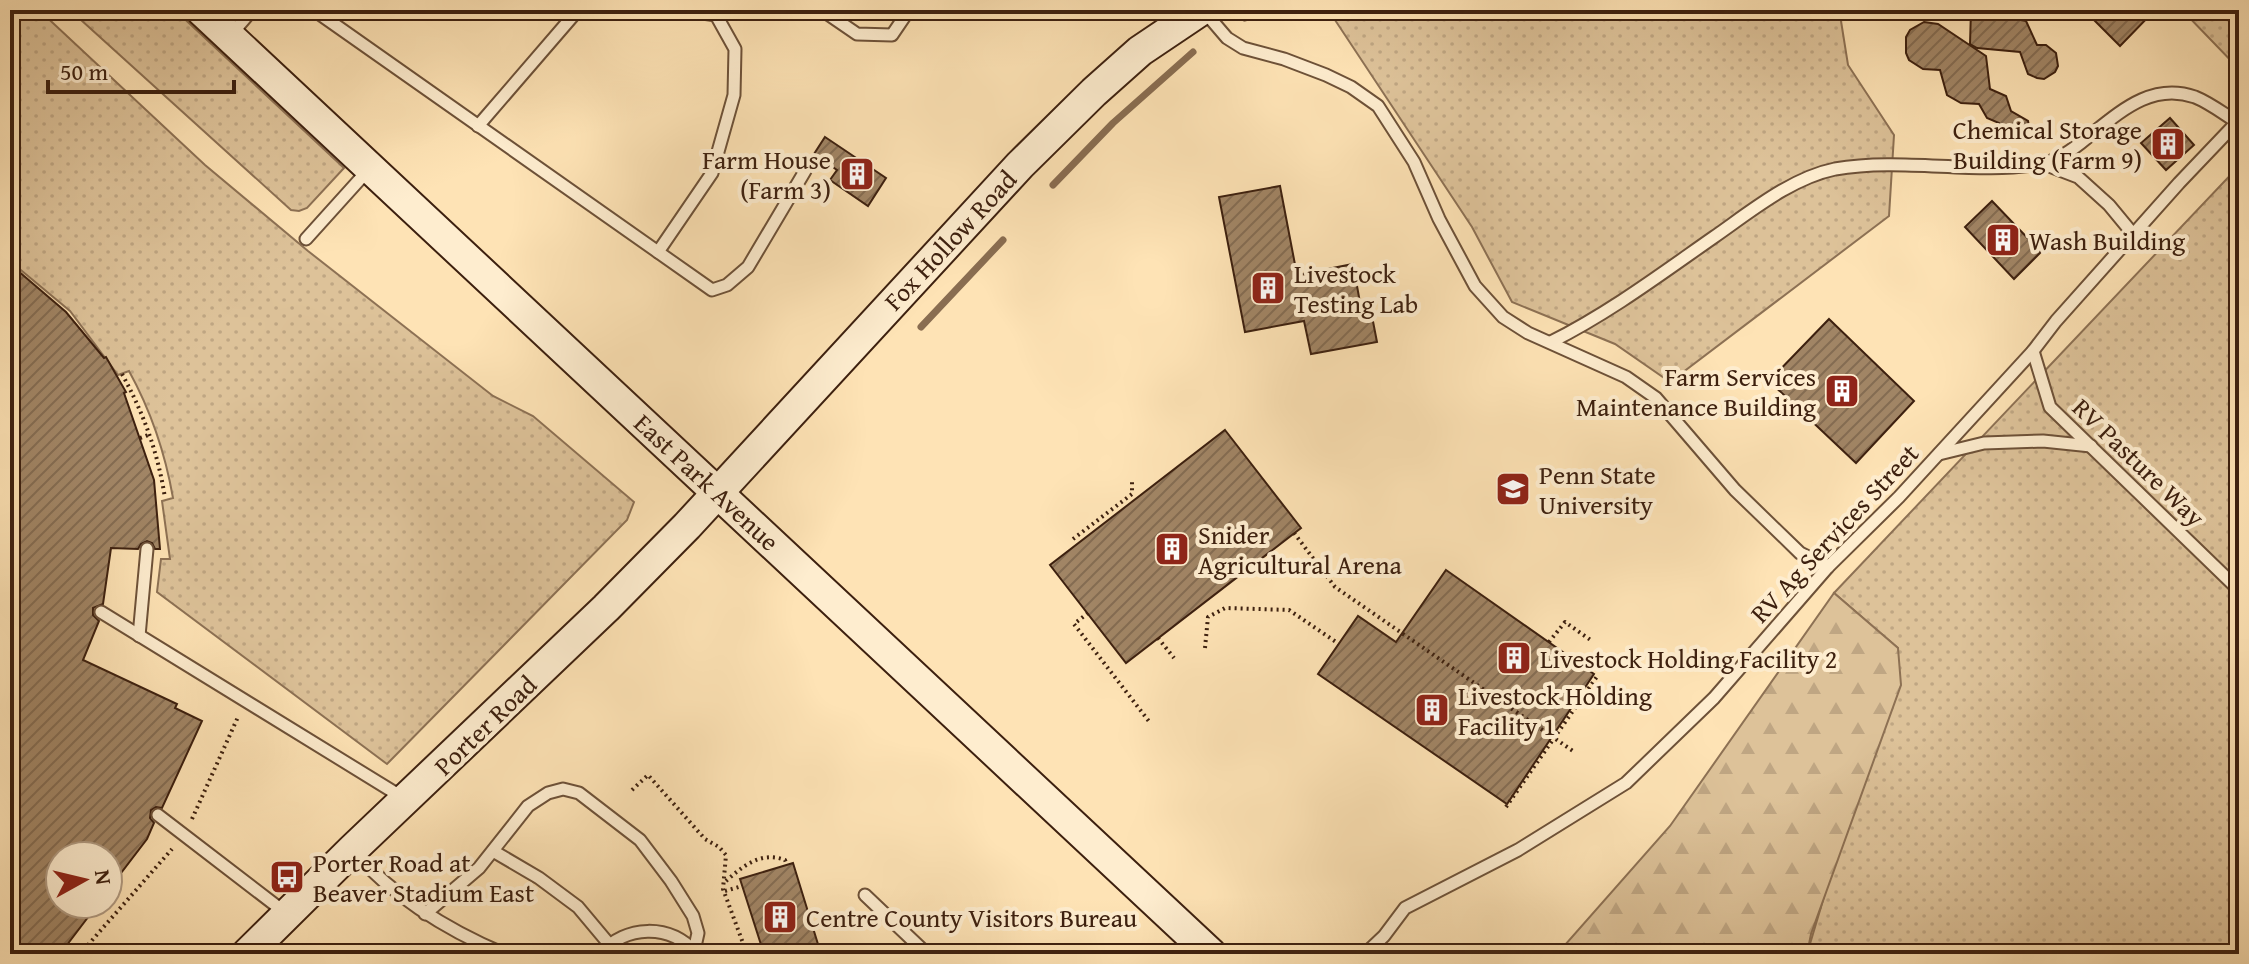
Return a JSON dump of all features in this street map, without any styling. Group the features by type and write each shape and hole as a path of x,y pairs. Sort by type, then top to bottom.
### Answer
{"main road":[{"name":"East Park Avenue","path":"201,10 718,492 1203,951"},
{"name":"Fox Hollow Road","path":"718,492 1020,165 1140,51 1202,10"},
{"name":"Porter Road","path":"247,954 606,608 718,492"}],"lane":[{"path":"229,36 252,10"},
{"path":"314,10 712,290 727,285 748,267 805,171"},
{"path":"478,126 578,10"},
{"path":"658,252 712,173 734,95 735,49 718,12 683,10"},
{"path":"822,10 857,34 892,35 909,10"},
{"path":"1202,10 1227,38 1243,48 1326,75 1351,87 1378,106 1414,162 1439,219 1475,286 1503,317 1528,333 1626,377 1656,398 1735,490 1800,553 1828,567"},
{"path":"2044,164 2073,149 2143,98 2167,91 2197,98 2238,121"},
{"name":"RV Ag Services Street","path":"1365,954 1384,936 1405,908 1518,850 1626,783 1714,698 1828,567 1939,454 2133,234 2238,121"},
{"path":"1551,342 1595,320 1739,219 1812,176 1835,169 1885,165 1974,167 2044,164 2078,177 2109,205 2133,234"},
{"path":"306,239 371,167"},
{"name":"RV Pasture Way","path":"2033,351 2050,407 2239,590"},
{"path":"1939,454 1984,443 2043,441 2091,446"},
{"path":"139,636 147,549"},
{"path":"101,612 405,800"},
{"path":"425,914 479,868 528,806 548,793 563,789 579,793 640,840 693,916 698,933 695,952 676,937 653,930 632,932 609,944 600,954"},
{"path":"158,815 288,915"},
{"path":"352,850 386,885 425,914 465,938 504,954"},
{"path":"493,851 539,878 578,907 609,944"},
{"path":"865,895 927,954"}],"path":[{"path":"122,374 151,434 165,498"},
{"path":"140,438 151,434"},
{"path":"1073,539 1132,494 1132,482"},
{"path":"1294,533 1335,587 1573,751"},
{"path":"1205,648 1208,617 1225,608 1289,610 1339,644"},
{"path":"1088,613 1074,624 1151,724"},
{"path":"1549,642 1565,622 1592,641"},
{"path":"1158,638 1174,658"},
{"path":"1506,807 1598,675"},
{"path":"80,954 184,835 246,701"},
{"path":"632,790 648,775 705,839 723,850 727,861 725,891 747,954"},
{"path":"724,883 739,869 765,857 785,860 787,865"},
{"path":"725,891 742,886"},
{"path":"377,945 382,954"}],"green space":[{"path":"10,10 39,10 205,165 308,251 493,396 533,416 634,502 627,520 387,764 157,592 161,559 170,559 162,501 173,498 166,464 144,401 129,371 118,375 70,311 10,261"},
{"path":"70,10 175,10 344,168 307,208 291,210"},
{"path":"1347,10 1852,10 1841,21 1848,65 1894,135 1889,216 1670,382 1615,344 1512,302 1472,227 1333,17"},
{"path":"2182,10 2239,10 2239,69"},
{"path":"2239,166 2239,954 1807,954 1898,648 1834,593"},
{"path":"1834,593 1898,648 1901,685 1811,934 1807,954 1557,954 1670,826"}],"building":[{"path":"1971,10 2005,10 2004,17 2026,21 2037,45 2046,45 2056,53 2058,66 2055,72 2044,79 2037,78 2028,74 2020,52 1977,48 1970,44"},
{"path":"2084,10 2155,10 2120,46"},
{"path":"1924,22 1938,24 1986,56 1990,89 2006,96 2011,111 2028,121 2030,131 2024,140 2008,140 1999,123 1987,118 1979,104 1961,103 1947,95 1940,70 1923,69 1909,60 1906,37 1910,30"},
{"name":"Chemical Storage Building (Farm 9)","path":"2170,118 2194,145 2166,170 2141,143"},
{"name":"Farm House (Farm 3)","path":"825,137 886,178 868,206 830,180 837,170 814,154"},
{"name":"Livestock Testing Lab","path":"1280,186 1297,275 1353,264 1361,308 1370,306 1377,342 1311,354 1304,321 1245,332 1219,197"},
{"name":"Wash Building","path":"1992,201 2041,252 2014,279 1965,227"},
{"path":"10,264 66,312 106,357 126,392 154,480 160,549 155,549 147,541 138,549 111,548 103,604 93,608 93,615 99,621 83,660 177,704 175,708 202,721 162,808 151,810 150,818 154,823 147,839 124,869 124,840 44,840 44,920 86,920 60,954 10,954"},
{"name":"Farm Services Maintenance Building","path":"1829,319 1914,401 1856,463 1769,381"},
{"name":"Snider Agricultural Arena","path":"1225,430 1301,528 1126,663 1050,565"},
{"path":"1446,570 1594,674 1507,804 1318,674 1358,616 1396,642"},
{"name":"Centre County Visitors Bureau","path":"793,863 821,954 764,954 740,879"}],"waterway":[{"path":"1245,18 1263,10"},
{"path":"1053,185 1113,123 1193,52"},
{"path":"921,327 1003,240"}],"place":[{"name":"Chemical Storage Building (Farm 9)","path":"2168,144"},
{"name":"Farm House (Farm 3)","path":"857,174"},
{"name":"Wash Building","path":"2003,240"},
{"name":"Livestock Testing Lab","path":"1268,288"},
{"name":"Farm Services Maintenance Building","path":"1842,391"},
{"name":"Penn State University","path":"1513,489"},
{"name":"Snider Agricultural Arena","path":"1172,549"},
{"name":"Livestock Holding Facility 2","path":"1514,658"},
{"name":"Livestock Holding Facility 1","path":"1432,710"},
{"name":"Porter Road at Beaver Stadium East","path":"287,877"},
{"name":"Centre County Visitors Bureau","path":"780,917"}]}
